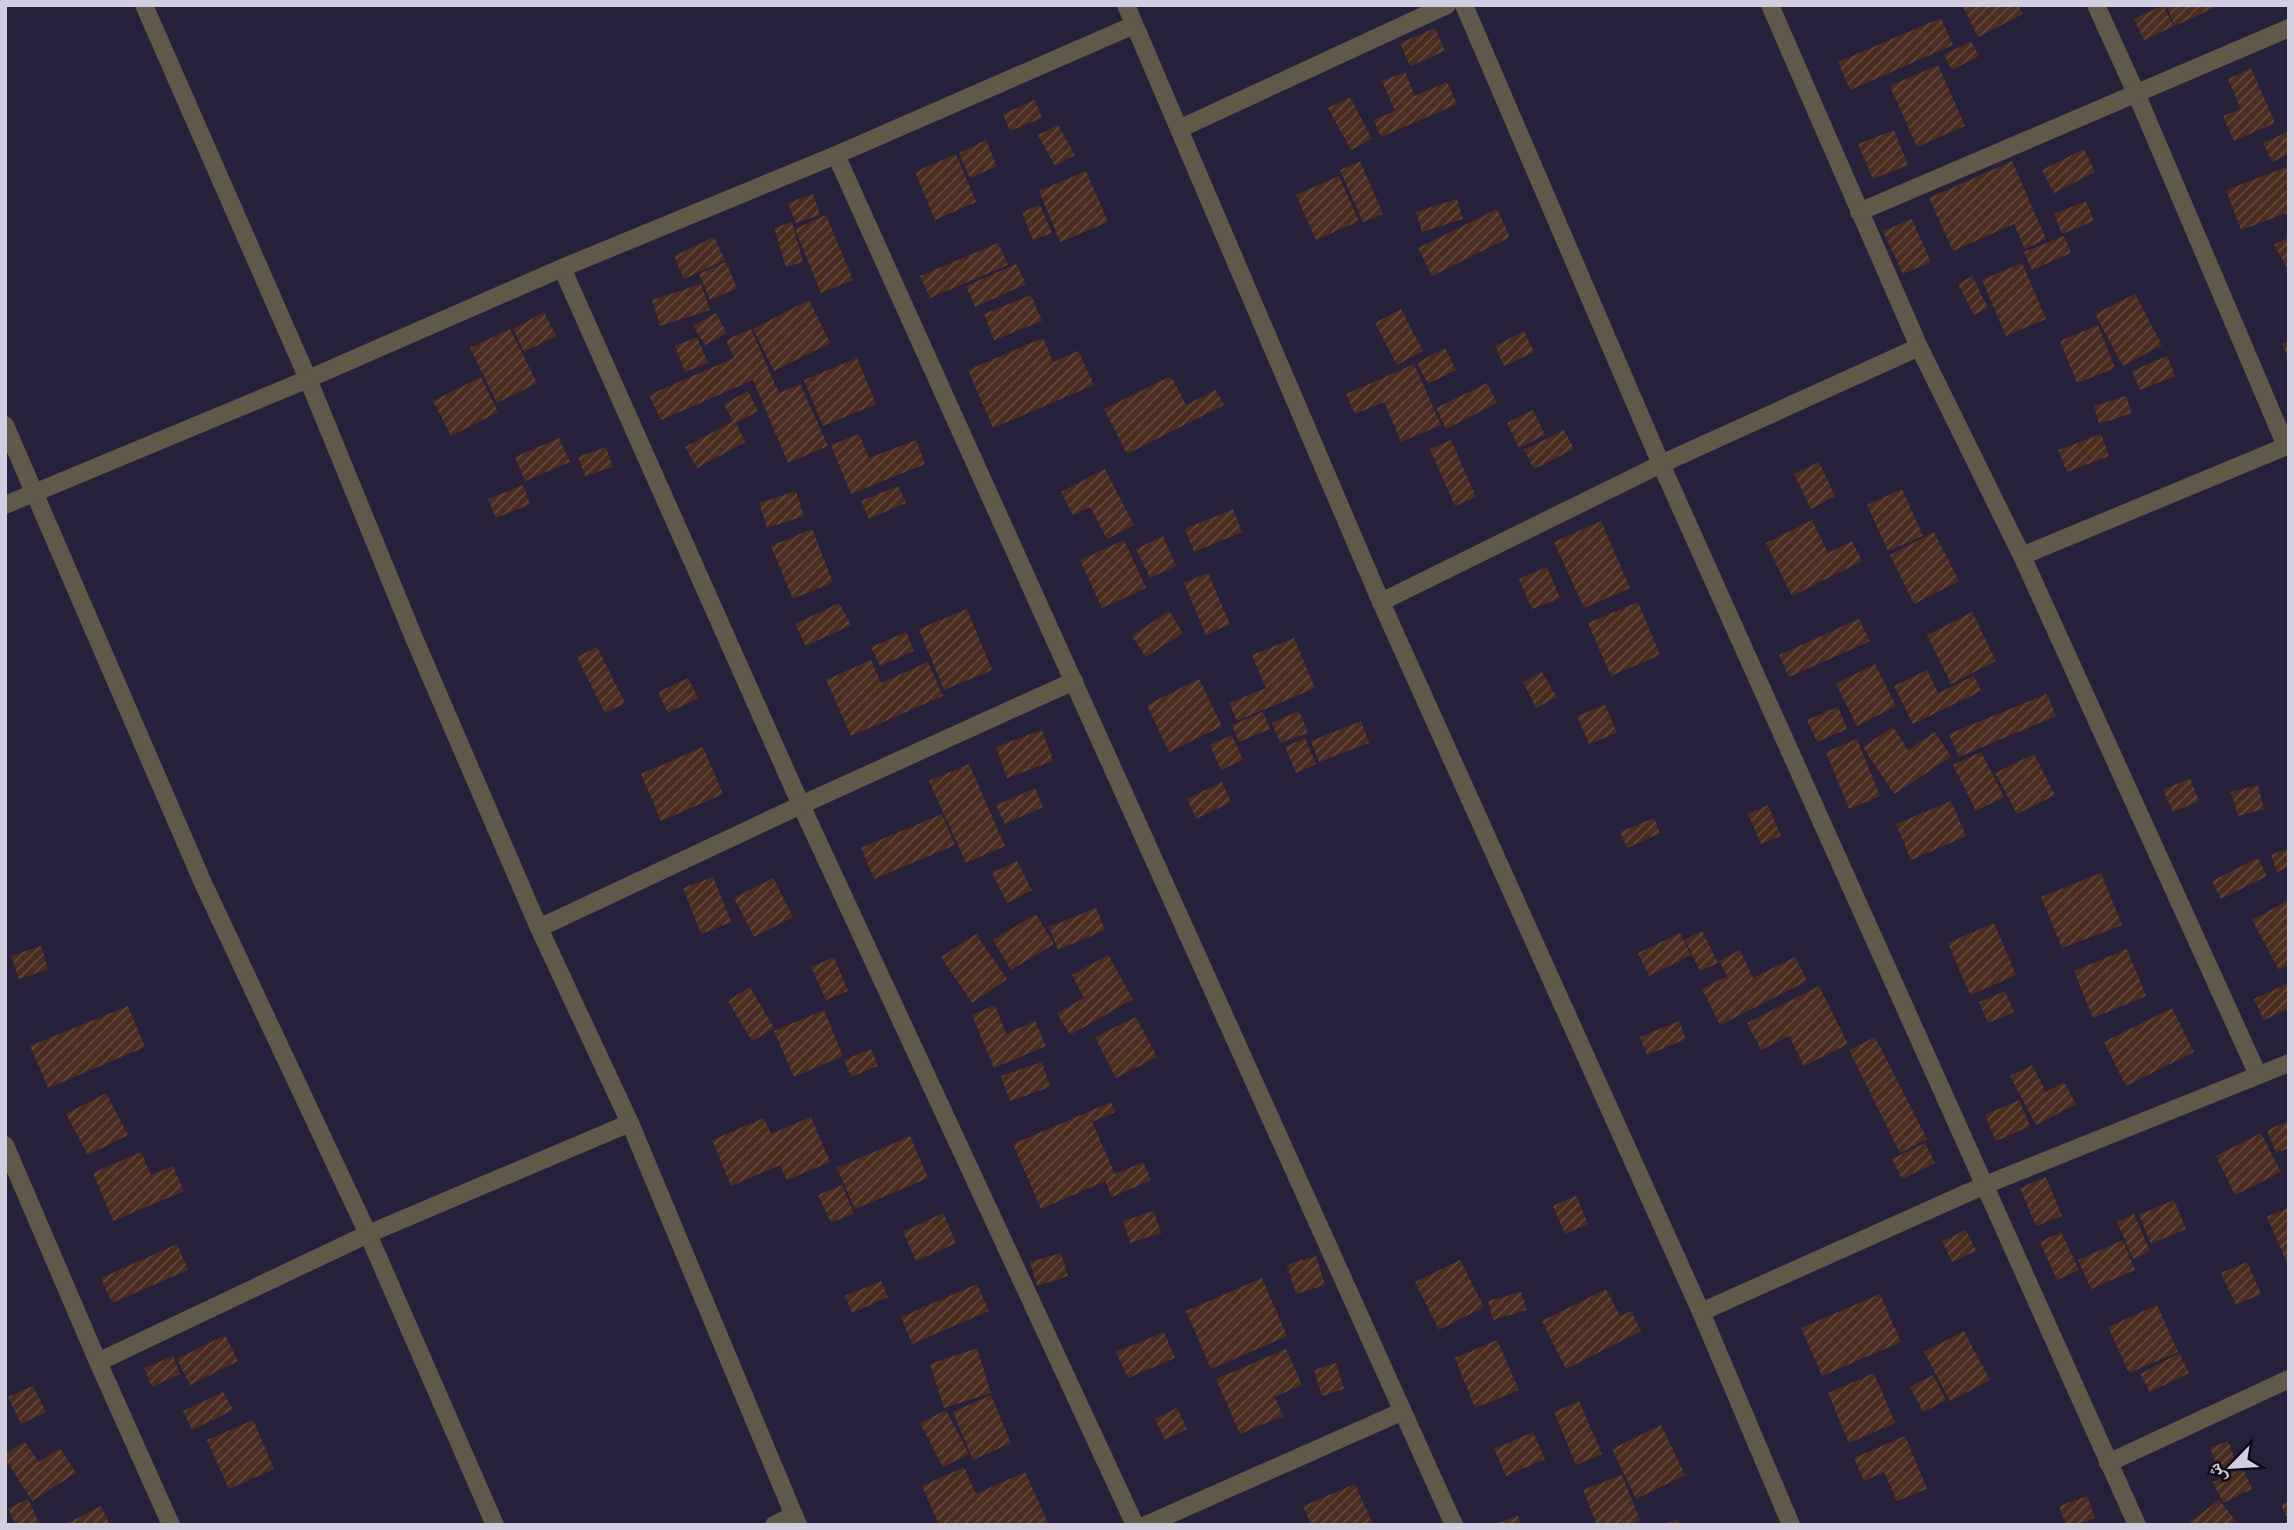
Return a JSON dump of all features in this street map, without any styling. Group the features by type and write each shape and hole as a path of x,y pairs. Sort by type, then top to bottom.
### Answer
{"street":[{"path":"144,5 308,379 414,638 539,928 630,1123 796,1520 774,1525"},
{"path":"1126,5 1381,603 1701,1312 1791,1525"},
{"path":"1179,129 1447,5"},
{"path":"1464,5 1661,464 2137,1525"},
{"path":"1770,5 1919,347 2022,556 2258,1075"},
{"path":"2022,556 2287,446 2096,5"},
{"path":"5,505 308,379 562,268 836,155 1134,25"},
{"path":"1859,212 2289,28"},
{"path":"836,155 1454,1525"},
{"path":"562,268 801,805 1135,1525"},
{"path":"1381,603 1661,464 1919,347"},
{"path":"5,425 203,883 368,1234 495,1525"},
{"path":"539,928 1074,681"},
{"path":"1701,1312 1985,1185 2289,1063"},
{"path":"98,1362 368,1234 630,1123"},
{"path":"5,1145 10,1167 171,1525"},
{"path":"2108,1464 2289,1379"},
{"path":"1146,1525 1401,1412"}],"building":[{"path":"1962,5 2019,5 2023,14 1978,37"},
{"path":"2163,5 2174,26 2144,40 2134,19"},
{"path":"2166,5 2220,5 2175,26"},
{"path":"1941,18 1953,45 1850,90 1838,62"},
{"path":"1435,28 1445,51 1410,66 1400,43"},
{"path":"1971,41 1979,56 1952,70 1944,55"},
{"path":"1938,65 1965,126 1917,147 1890,86"},
{"path":"2251,68 2275,123 2234,141 2223,116 2241,109 2228,79"},
{"path":"1405,72 1415,96 1447,82 1457,104 1381,137 1374,120 1395,111 1382,81"},
{"path":"1350,97 1372,139 1351,150 1328,108"},
{"path":"1035,100 1042,118 1010,131 1003,114"},
{"path":"1058,125 1075,155 1055,166 1038,135"},
{"path":"1894,130 1908,165 1873,179 1858,144"},
{"path":"2289,131 2289,154 2272,162 2263,143"},
{"path":"986,140 997,166 970,178 959,153"},
{"path":"2084,149 2095,172 2054,193 2042,170"},
{"path":"956,154 976,202 935,220 915,172"},
{"path":"1360,161 1383,214 1363,222 1340,170"},
{"path":"2012,161 2046,239 2025,249 2014,224 1953,251 1929,198"},
{"path":"2289,166 2289,212 2241,230 2226,190"},
{"path":"1086,171 1108,222 1060,242 1039,191"},
{"path":"1339,176 1359,221 1316,240 1296,195"},
{"path":"813,194 820,215 796,223 788,203"},
{"path":"1457,199 1463,219 1422,232 1416,212"},
{"path":"2086,201 2094,221 2062,234 2054,214"},
{"path":"1040,205 1052,233 1033,240 1022,212"},
{"path":"1497,209 1510,237 1432,276 1418,248"},
{"path":"826,215 853,280 821,293 795,229"},
{"path":"1912,219 1931,262 1903,274 1883,231"},
{"path":"792,222 803,262 786,267 774,228"},
{"path":"2064,236 2071,253 2032,270 2024,252"},
{"path":"714,237 725,260 684,279 674,256"},
{"path":"2289,237 2289,271 2274,245"},
{"path":"998,243 1008,265 930,298 920,276"},
{"path":"726,262 737,288 710,300 699,274"},
{"path":"2022,263 2046,319 2006,336 1982,280"},
{"path":"1016,264 1026,284 975,307 966,286"},
{"path":"1972,276 1988,308 1974,315 1958,284"},
{"path":"701,284 710,310 660,326 652,300"},
{"path":"2135,294 2162,345 2123,366 2095,314"},
{"path":"1031,295 1042,321 994,340 984,314"},
{"path":"809,300 830,343 774,371 753,329"},
{"path":"1401,309 1423,351 1397,365 1375,323"},
{"path":"544,312 556,336 524,352 513,329"},
{"path":"716,313 727,333 705,345 693,326"},
{"path":"2098,325 2115,368 2077,383 2060,341"},
{"path":"510,329 537,383 497,403 470,348"},
{"path":"751,329 779,393 800,384 828,446 788,463 753,380 661,420 649,395 734,358 726,340"},
{"path":"1524,331 1534,352 1504,366 1495,346"},
{"path":"697,337 708,363 685,372 675,346"},
{"path":"1043,338 1053,362 1078,351 1094,385 993,428 968,370"},
{"path":"2289,341 2289,360 2282,344"},
{"path":"1445,348 1456,370 1428,384 1417,363"},
{"path":"2167,356 2175,376 2140,390 2132,371"},
{"path":"857,358 876,404 823,426 804,380"},
{"path":"1414,364 1441,425 1401,442 1384,402 1355,414 1346,394"},
{"path":"1171,376 1186,405 1216,390 1224,405 1127,454 1104,409"},
{"path":"481,377 498,412 451,436 433,401"},
{"path":"1487,383 1497,403 1446,429 1436,408"},
{"path":"748,391 758,411 736,423 745,442 697,468 685,447 733,421 724,404"},
{"path":"2126,396 2132,413 2099,424 2094,406"},
{"path":"1533,410 1545,435 1519,448 1507,423"},
{"path":"1564,430 1574,449 1534,469 1524,450"},
{"path":"859,434 869,458 916,440 925,464 851,494 831,445"},
{"path":"2101,434 2109,456 2067,472 2058,450"},
{"path":"559,438 570,462 525,481 515,457"},
{"path":"1451,440 1476,497 1455,506 1430,449"},
{"path":"606,447 613,467 585,476 578,457"},
{"path":"1819,462 1835,496 1811,509 1794,474"},
{"path":"1105,469 1134,525 1107,539 1090,507 1073,515 1061,492"},
{"path":"523,485 530,504 496,518 488,499"},
{"path":"898,486 906,503 869,519 861,501"},
{"path":"1902,489 1923,536 1888,551 1867,505"},
{"path":"796,491 804,516 767,528 759,503"},
{"path":"1233,509 1242,532 1194,552 1185,529"},
{"path":"1812,520 1828,553 1852,541 1862,561 1792,596 1766,543"},
{"path":"1601,521 1630,588 1584,608 1554,542"},
{"path":"812,529 833,582 793,599 771,546"},
{"path":"1934,532 1959,581 1914,604 1890,555"},
{"path":"1163,536 1176,566 1150,578 1136,549"},
{"path":"1124,540 1146,588 1102,608 1080,560"},
{"path":"1547,567 1560,598 1532,609 1519,579"},
{"path":"1208,573 1230,624 1206,635 1184,583"},
{"path":"1638,602 1660,655 1611,676 1588,623"},
{"path":"839,603 851,625 806,646 795,624"},
{"path":"967,609 992,670 944,690 919,629"},
{"path":"1169,611 1183,633 1146,657 1132,636"},
{"path":"1972,612 1996,661 1951,684 1927,635"},
{"path":"1859,619 1870,641 1789,677 1779,655"},
{"path":"906,632 914,651 880,666 871,647"},
{"path":"1294,638 1315,688 1237,721 1229,703 1266,688 1252,655"},
{"path":"597,647 625,703 605,713 577,657"},
{"path":"871,660 881,683 928,662 943,696 851,736 826,680"},
{"path":"1875,664 1896,706 1857,726 1836,684"},
{"path":"1927,670 1938,693 1974,676 1981,691 1913,724 1894,686"},
{"path":"1542,672 1557,697 1536,708 1523,682"},
{"path":"688,678 698,698 668,713 658,692"},
{"path":"1199,679 1222,726 1169,752 1147,705"},
{"path":"2047,694 2056,716 1959,757 1949,734"},
{"path":"1605,705 1617,733 1589,744 1577,716"},
{"path":"1838,707 1847,729 1817,742 1807,720"},
{"path":"1299,711 1308,733 1280,743 1272,723"},
{"path":"1263,712 1270,729 1239,742 1232,725"},
{"path":"1361,721 1369,743 1319,762 1311,741"},
{"path":"1893,727 1908,750 1935,732 1951,757 1894,794 1863,747"},
{"path":"1042,730 1053,761 1007,778 996,747"},
{"path":"1232,735 1243,760 1221,770 1210,745"},
{"path":"1305,738 1316,764 1296,773 1285,747"},
{"path":"1857,739 1880,796 1849,809 1826,752"},
{"path":"703,747 723,794 661,821 641,774"},
{"path":"1981,752 2004,797 1976,811 1953,765"},
{"path":"2034,754 2055,795 2017,814 1995,773"},
{"path":"969,764 1005,846 966,863 929,781"},
{"path":"2190,778 2199,801 2173,812 2163,790"},
{"path":"1222,782 1231,802 1196,819 1187,799"},
{"path":"2258,785 2264,809 2238,816 2231,792"},
{"path":"1035,788 1043,807 1005,824 996,805"},
{"path":"1951,801 1966,836 1911,860 1896,824"},
{"path":"1768,805 1781,836 1761,844 1748,814"},
{"path":"942,814 955,845 874,879 861,848"},
{"path":"1654,818 1660,833 1627,848 1620,832"},
{"path":"2289,848 2289,867 2277,872 2271,855"},
{"path":"2258,858 2267,876 2221,899 2212,881"},
{"path":"1017,861 1032,890 1007,903 992,873"},
{"path":"2101,873 2122,925 2062,948 2041,897"},
{"path":"713,877 731,922 701,934 683,888"},
{"path":"773,878 793,917 754,937 734,898"},
{"path":"2289,900 2289,964 2279,970 2252,920"},
{"path":"1096,908 1105,930 1058,950 1049,927"},
{"path":"1036,914 1054,944 1011,970 993,940"},
{"path":"1994,923 2016,975 1970,995 1948,943"},
{"path":"1702,931 1718,963 1700,971 1685,940"},
{"path":"1680,933 1691,955 1649,976 1638,953"},
{"path":"976,934 1007,979 972,1003 941,957"},
{"path":"41,946 48,969 19,979 11,956"},
{"path":"2127,949 2146,996 2093,1018 2074,971"},
{"path":"1740,950 1753,978 1795,957 1807,981 1720,1025 1702,989 1727,976 1719,961"},
{"path":"1108,955 1133,999 1070,1035 1057,1013 1084,998 1072,975"},
{"path":"834,957 848,991 826,1000 811,967"},
{"path":"2289,983 2289,1008 2264,1020 2254,999"},
{"path":"1819,986 1848,1044 1804,1066 1789,1036 1761,1050 1747,1023"},
{"path":"750,987 774,1028 752,1041 728,1001"},
{"path":"2005,991 2014,1012 1988,1023 1979,1002"},
{"path":"995,1005 1006,1034 1035,1021 1046,1046 994,1068 972,1015"},
{"path":"128,1006 145,1047 48,1088 30,1046"},
{"path":"2172,1008 2194,1052 2126,1086 2104,1042"},
{"path":"824,1010 843,1056 794,1077 774,1031"},
{"path":"1136,1017 1157,1057 1116,1078 1095,1037"},
{"path":"1679,1021 1686,1039 1647,1055 1640,1037"},
{"path":"1875,1037 1927,1139 1900,1153 1849,1050"},
{"path":"871,1049 878,1066 851,1077 844,1060"},
{"path":"1042,1062 1050,1087 1010,1101 1001,1076"},
{"path":"2032,1065 2046,1092 2064,1082 2076,1104 2036,1125 2010,1076"},
{"path":"106,1093 128,1135 88,1155 66,1114"},
{"path":"2019,1100 2030,1126 1996,1141 1985,1115"},
{"path":"1111,1102 1115,1112 1092,1122 1115,1174 1143,1162 1151,1180 1112,1197 1105,1181 1041,1209 1013,1144"},
{"path":"811,1117 830,1162 787,1180 780,1165 731,1186 712,1140 764,1118 771,1134"},
{"path":"2289,1121 2289,1148 2276,1153 2267,1130"},
{"path":"2261,1133 2281,1172 2235,1195 2216,1156"},
{"path":"910,1136 928,1178 855,1209 837,1168"},
{"path":"1925,1143 1935,1163 1902,1179 1892,1159"},
{"path":"141,1152 151,1175 173,1166 184,1191 113,1221 93,1173"},
{"path":"2046,1177 2062,1216 2036,1226 2020,1188"},
{"path":"842,1185 854,1213 831,1223 818,1195"},
{"path":"1576,1196 1588,1224 1565,1234 1553,1206"},
{"path":"2174,1200 2186,1229 2151,1244 2139,1215"},
{"path":"2289,1207 2289,1262 2287,1263 2267,1217"},
{"path":"1154,1211 1161,1233 1130,1243 1123,1221"},
{"path":"943,1213 956,1243 916,1261 903,1232"},
{"path":"2134,1214 2150,1251 2133,1259 2117,1222"},
{"path":"1966,1230 1976,1251 1952,1262 1942,1241"},
{"path":"2061,1232 2079,1270 2057,1280 2040,1242"},
{"path":"2123,1240 2135,1270 2091,1289 2078,1260"},
{"path":"177,1244 188,1270 112,1303 101,1278"},
{"path":"1061,1253 1068,1276 1037,1286 1030,1262"},
{"path":"1316,1256 1325,1285 1296,1294 1287,1265"},
{"path":"1460,1260 1484,1307 1439,1330 1415,1282"},
{"path":"2247,1262 2261,1294 2236,1305 2221,1273"},
{"path":"1262,1278 1287,1336 1211,1369 1186,1311"},
{"path":"881,1281 888,1297 852,1313 845,1296"},
{"path":"977,1284 989,1311 912,1344 901,1317"},
{"path":"1606,1289 1620,1316 1631,1311 1641,1331 1566,1369 1542,1321"},
{"path":"1521,1292 1527,1310 1493,1320 1488,1301"},
{"path":"1880,1294 1901,1342 1822,1376 1801,1328"},
{"path":"2157,1305 2178,1352 2129,1373 2108,1327"},
{"path":"1964,1331 1990,1380 1950,1401 1924,1352"},
{"path":"1164,1332 1175,1358 1128,1378 1116,1352"},
{"path":"225,1335 238,1361 190,1385 177,1359"},
{"path":"1497,1340 1519,1390 1475,1408 1455,1358"},
{"path":"977,1348 991,1393 944,1408 930,1364"},
{"path":"1286,1349 1302,1385 1275,1397 1283,1416 1240,1434 1216,1379"},
{"path":"2179,1353 2189,1373 2150,1392 2140,1374"},
{"path":"173,1356 180,1374 152,1387 144,1368"},
{"path":"1336,1363 1344,1389 1322,1396 1314,1370"},
{"path":"1874,1373 1895,1423 1849,1443 1828,1393"},
{"path":"1933,1375 1946,1400 1923,1412 1910,1387"},
{"path":"33,1386 46,1412 21,1424 8,1397"},
{"path":"223,1392 233,1410 192,1430 183,1411"},
{"path":"991,1395 1011,1443 973,1460 953,1412"},
{"path":"1579,1401 1602,1454 1576,1465 1554,1412"},
{"path":"1177,1408 1187,1429 1165,1440 1155,1419"},
{"path":"946,1410 969,1454 943,1467 920,1423"},
{"path":"253,1420 274,1469 229,1489 207,1440"},
{"path":"1661,1425 1685,1475 1636,1499 1612,1449"},
{"path":"1533,1432 1545,1459 1506,1476 1494,1449"},
{"path":"1905,1436 1927,1489 1897,1501 1884,1472 1864,1481 1854,1458"},
{"path":"2228,1441 2238,1467 2221,1474 2210,1448"},
{"path":"25,1442 39,1462 60,1448 76,1473 32,1501 5,1458 5,1454"},
{"path":"964,1467 976,1494 1025,1472 1048,1523 939,1525 922,1486"},
{"path":"2243,1468 2252,1489 2223,1503 2213,1482"},
{"path":"1622,1475 1640,1520 1630,1525 1597,1525 1583,1490"},
{"path":"1355,1484 1373,1525 1311,1525 1303,1506"},
{"path":"2087,1496 2095,1518 2076,1525 2066,1525 2059,1506"},
{"path":"28,1499 40,1525 15,1525 8,1508"},
{"path":"2219,1500 2236,1521 2230,1525 2186,1525"},
{"path":"2289,1501 2289,1522 2281,1505"},
{"path":"101,1506 110,1525 64,1525"},
{"path":"1518,1516 1521,1525 1495,1525 1495,1524"},
{"path":"1678,1519 1680,1525 1664,1525"}]}
